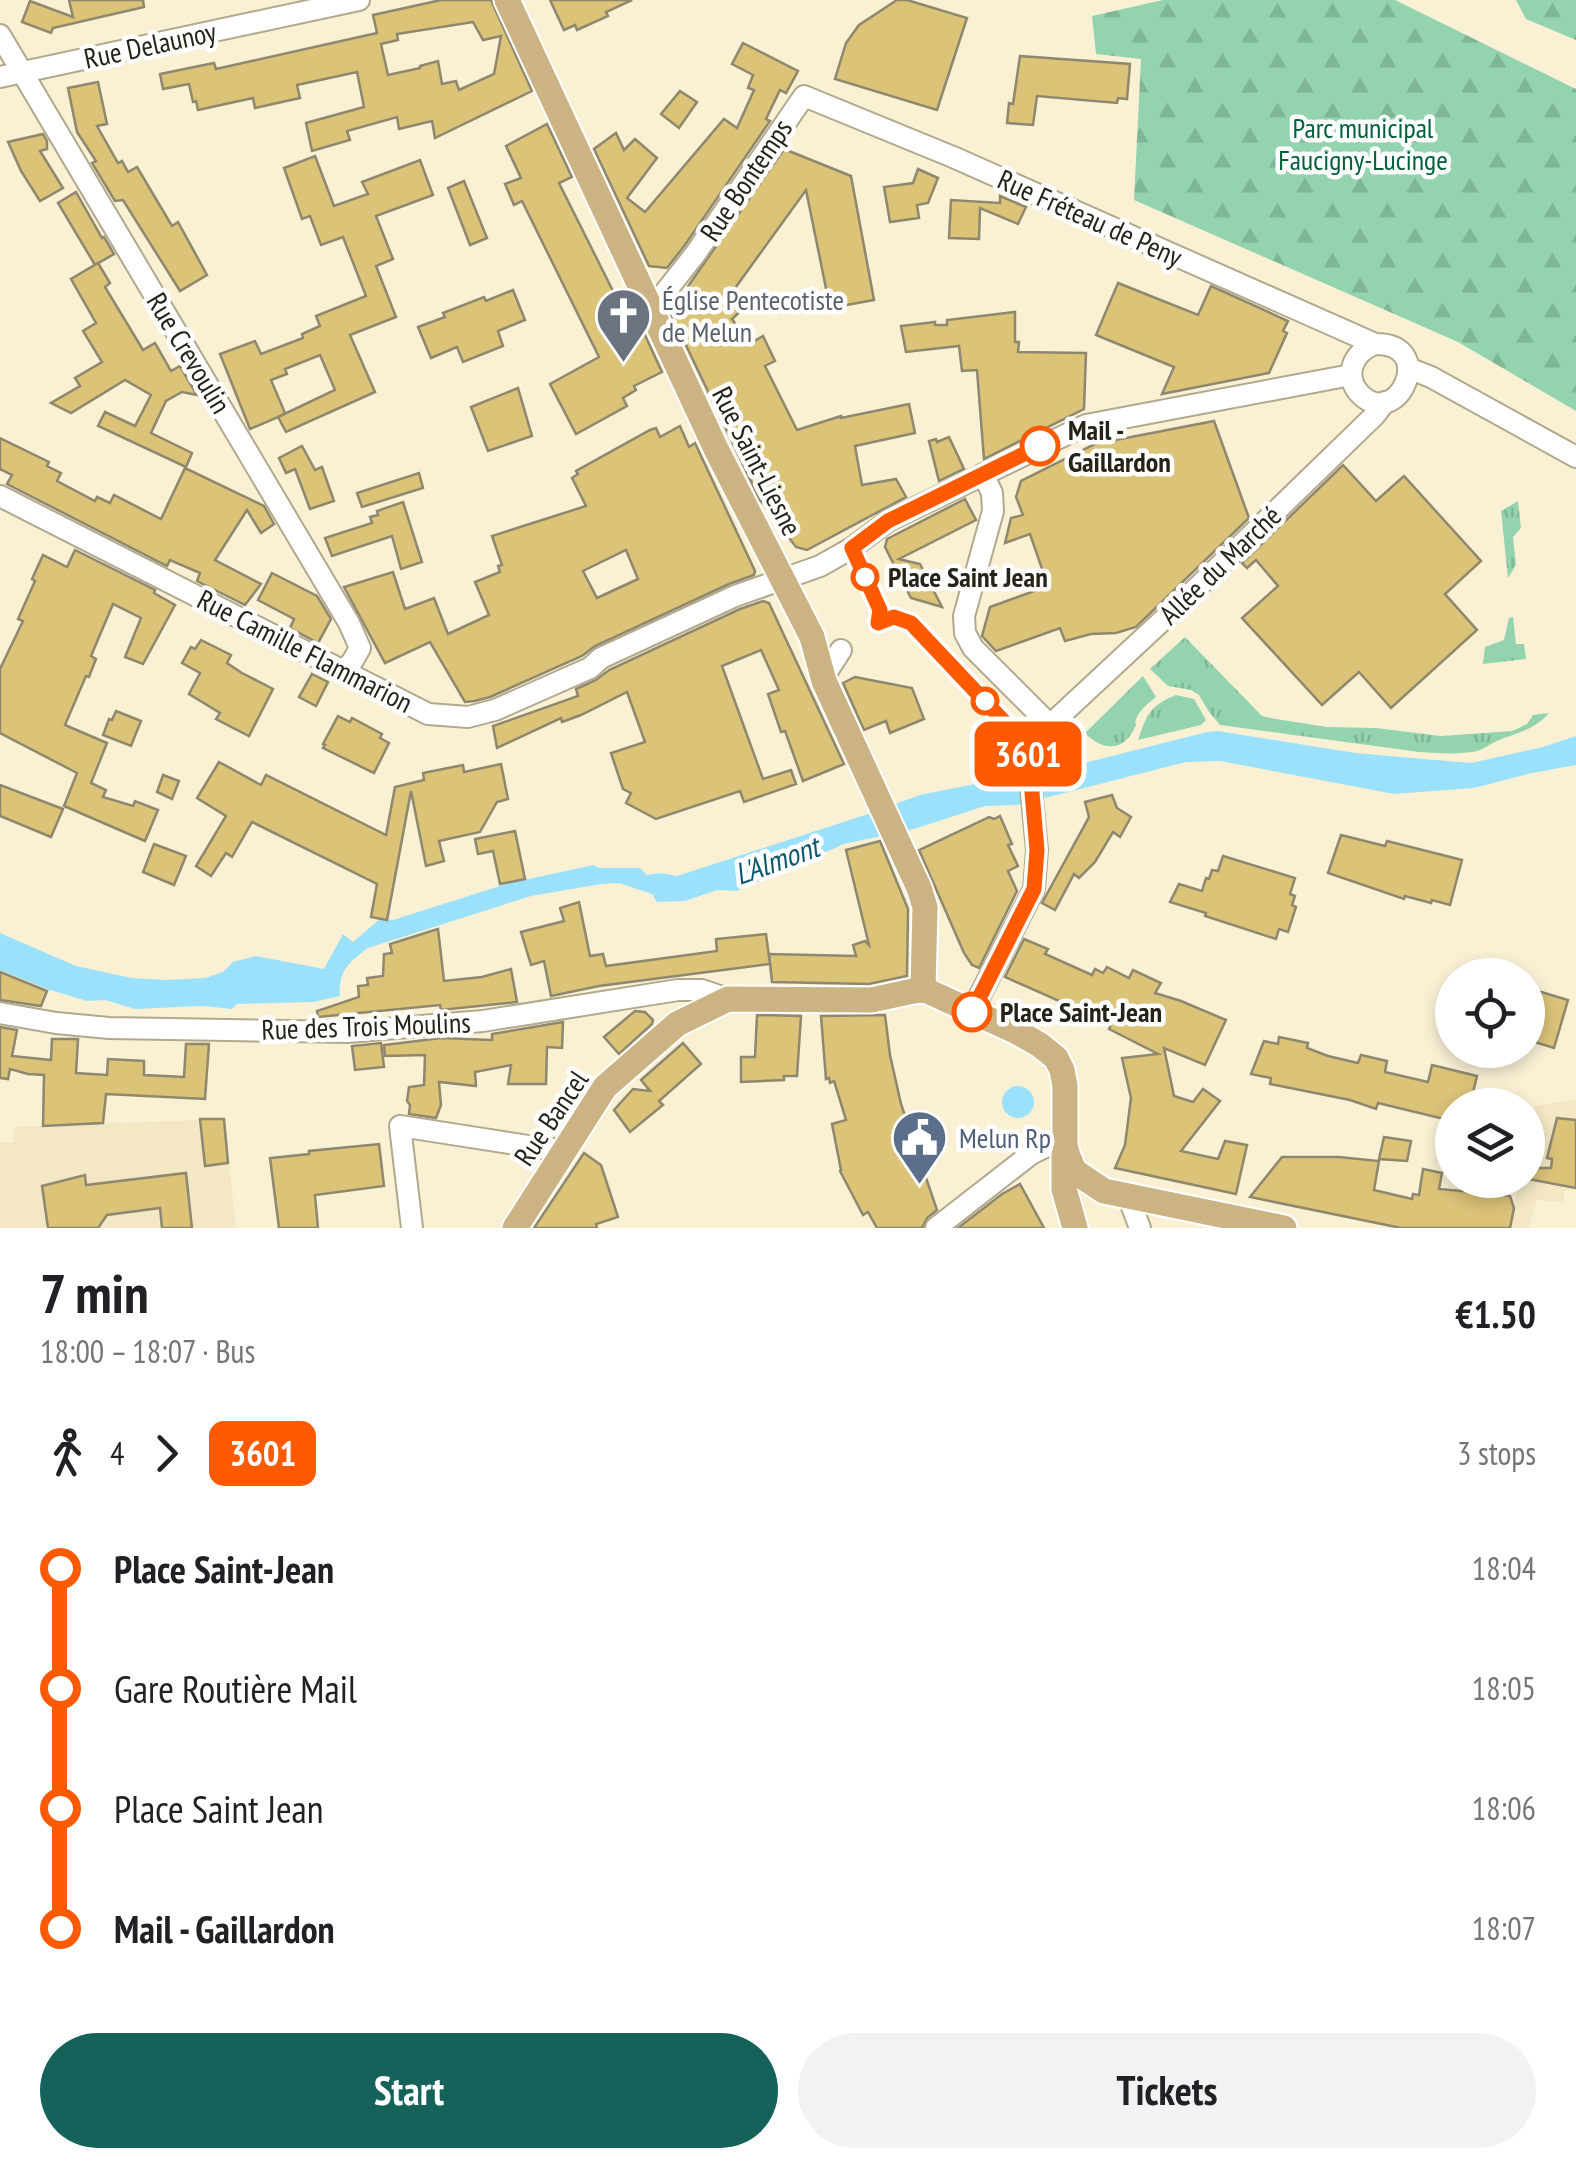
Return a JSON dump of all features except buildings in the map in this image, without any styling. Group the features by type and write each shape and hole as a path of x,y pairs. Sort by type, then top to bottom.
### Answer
{"main road":[{"name":"Rue Saint-Liesne","path":"507,0 708,432 812,637 823,678 898,840 925,907 923,990"},
{"path":"923,990 1040,1045 1056,1058 1065,1086 1064,1189 1075,1228"},
{"name":"Rue Bancel","path":"515,1228 605,1087 678,1024 728,999 872,1000 923,990"},
{"path":"1065,1145 1074,1171 1104,1192 1284,1228"}],"street":[{"name":"Rue Delaunoy","path":"0,77 359,0"},
{"name":"Rue Crevoulin","path":"0,35 349,623 360,648 342,671"},
{"name":"Rue Bontemps","path":"651,310 664,298 804,96"},
{"name":"Rue Fréteau de Peny","path":"804,96 953,157 1374,344"},
{"path":"1374,344 1400,352 1408,368 1406,386 1394,399 1385,402 1358,392 1351,374 1355,359 1374,344"},
{"path":"1408,368 1576,456"},
{"name":"Rue Camille Flammarion","path":"0,496 428,714 468,717 495,710 590,668 601,658 735,596 820,566 888,521 987,483 1086,425 1351,374"},
{"name":"Allée du Marché","path":"972,1012 1034,889 1037,850 1028,747 1375,416 1385,402"},
{"path":"987,483 993,511 964,616 965,633 973,648 1050,725"},
{"path":"823,678 841,650"},
{"name":"Rue des Trois Moulins","path":"0,1013 109,1028 348,1032 483,1021 678,990 702,990 728,999"},
{"path":"412,1228 400,1126 565,1149"},
{"path":"936,1228 1030,1154 1051,1144 1065,1145"},
{"path":"1128,1196 1140,1228"}],"shaded area":[{"path":"1576,1099 1576,1191 1565,1190 1563,1202 1537,1200 1529,1228 1510,1228 1516,1198 1545,1198 1545,1104"},
{"path":"224,1119 236,1228 0,1228 0,1142 14,1143 14,1127"}],"green space":[{"name":"Parc municipal Faucigny-Lucinge","path":"1163,0 1395,0 1576,89 1576,411 1458,342 1134,200 1141,59 1096,54 1092,16"},
{"path":"1516,0 1576,0 1576,40 1526,19"},
{"path":"1518,501 1521,528 1513,537 1516,565 1508,578 1501,511"},
{"path":"1513,617 1516,644 1524,644 1526,659 1483,664 1485,647 1504,640 1509,618"},
{"path":"1185,637 1262,716 1270,718 1441,736 1512,731 1527,724 1533,715 1549,713 1532,727 1480,750 1456,753 1419,752 1220,725 1199,695 1168,686 1150,669"},
{"path":"1143,676 1156,697 1140,712 1123,743 1104,745 1085,733"},
{"path":"1176,695 1194,699 1206,720 1201,725 1138,740 1150,712"}],"water":[{"name":"L'Almont","path":"1218,731 1355,753 1471,763 1576,736 1576,765 1474,788 1394,794 1220,761 1186,762 1017,805 985,806 914,829 844,844 737,891 717,890 685,901 657,902 652,894 619,883 531,896 368,948 346,968 340,996 314,1002 237,1004 232,1009 135,1009 105,1000 87,1001 0,970 0,933 76,966 132,978 205,978 223,972 233,962 256,956 324,969 343,934 353,942 380,919 393,920 506,884 593,865 640,868 647,875 677,876 920,795 1013,781"},
{"path":"1018,1086 1029,1091 1034,1102 1029,1113 1018,1118 1007,1113 1002,1102 1007,1091"}],"bus line":[{"name":"3601","path":"972,1012 1034,889 1037,850 1028,747 911,623 894,617 878,623 880,610 852,548 888,521 1040,446"}],"place":[{"name":"Église Pentecotiste de Melun","path":"623,365"},
{"name":"Mail - Gaillardon","path":"1040,446"},
{"name":"Place Saint Jean","path":"865,577"},
{"name":"Place Saint-Jean","path":"972,1012"},
{"name":"Melun Rp","path":"920,1187"}]}
